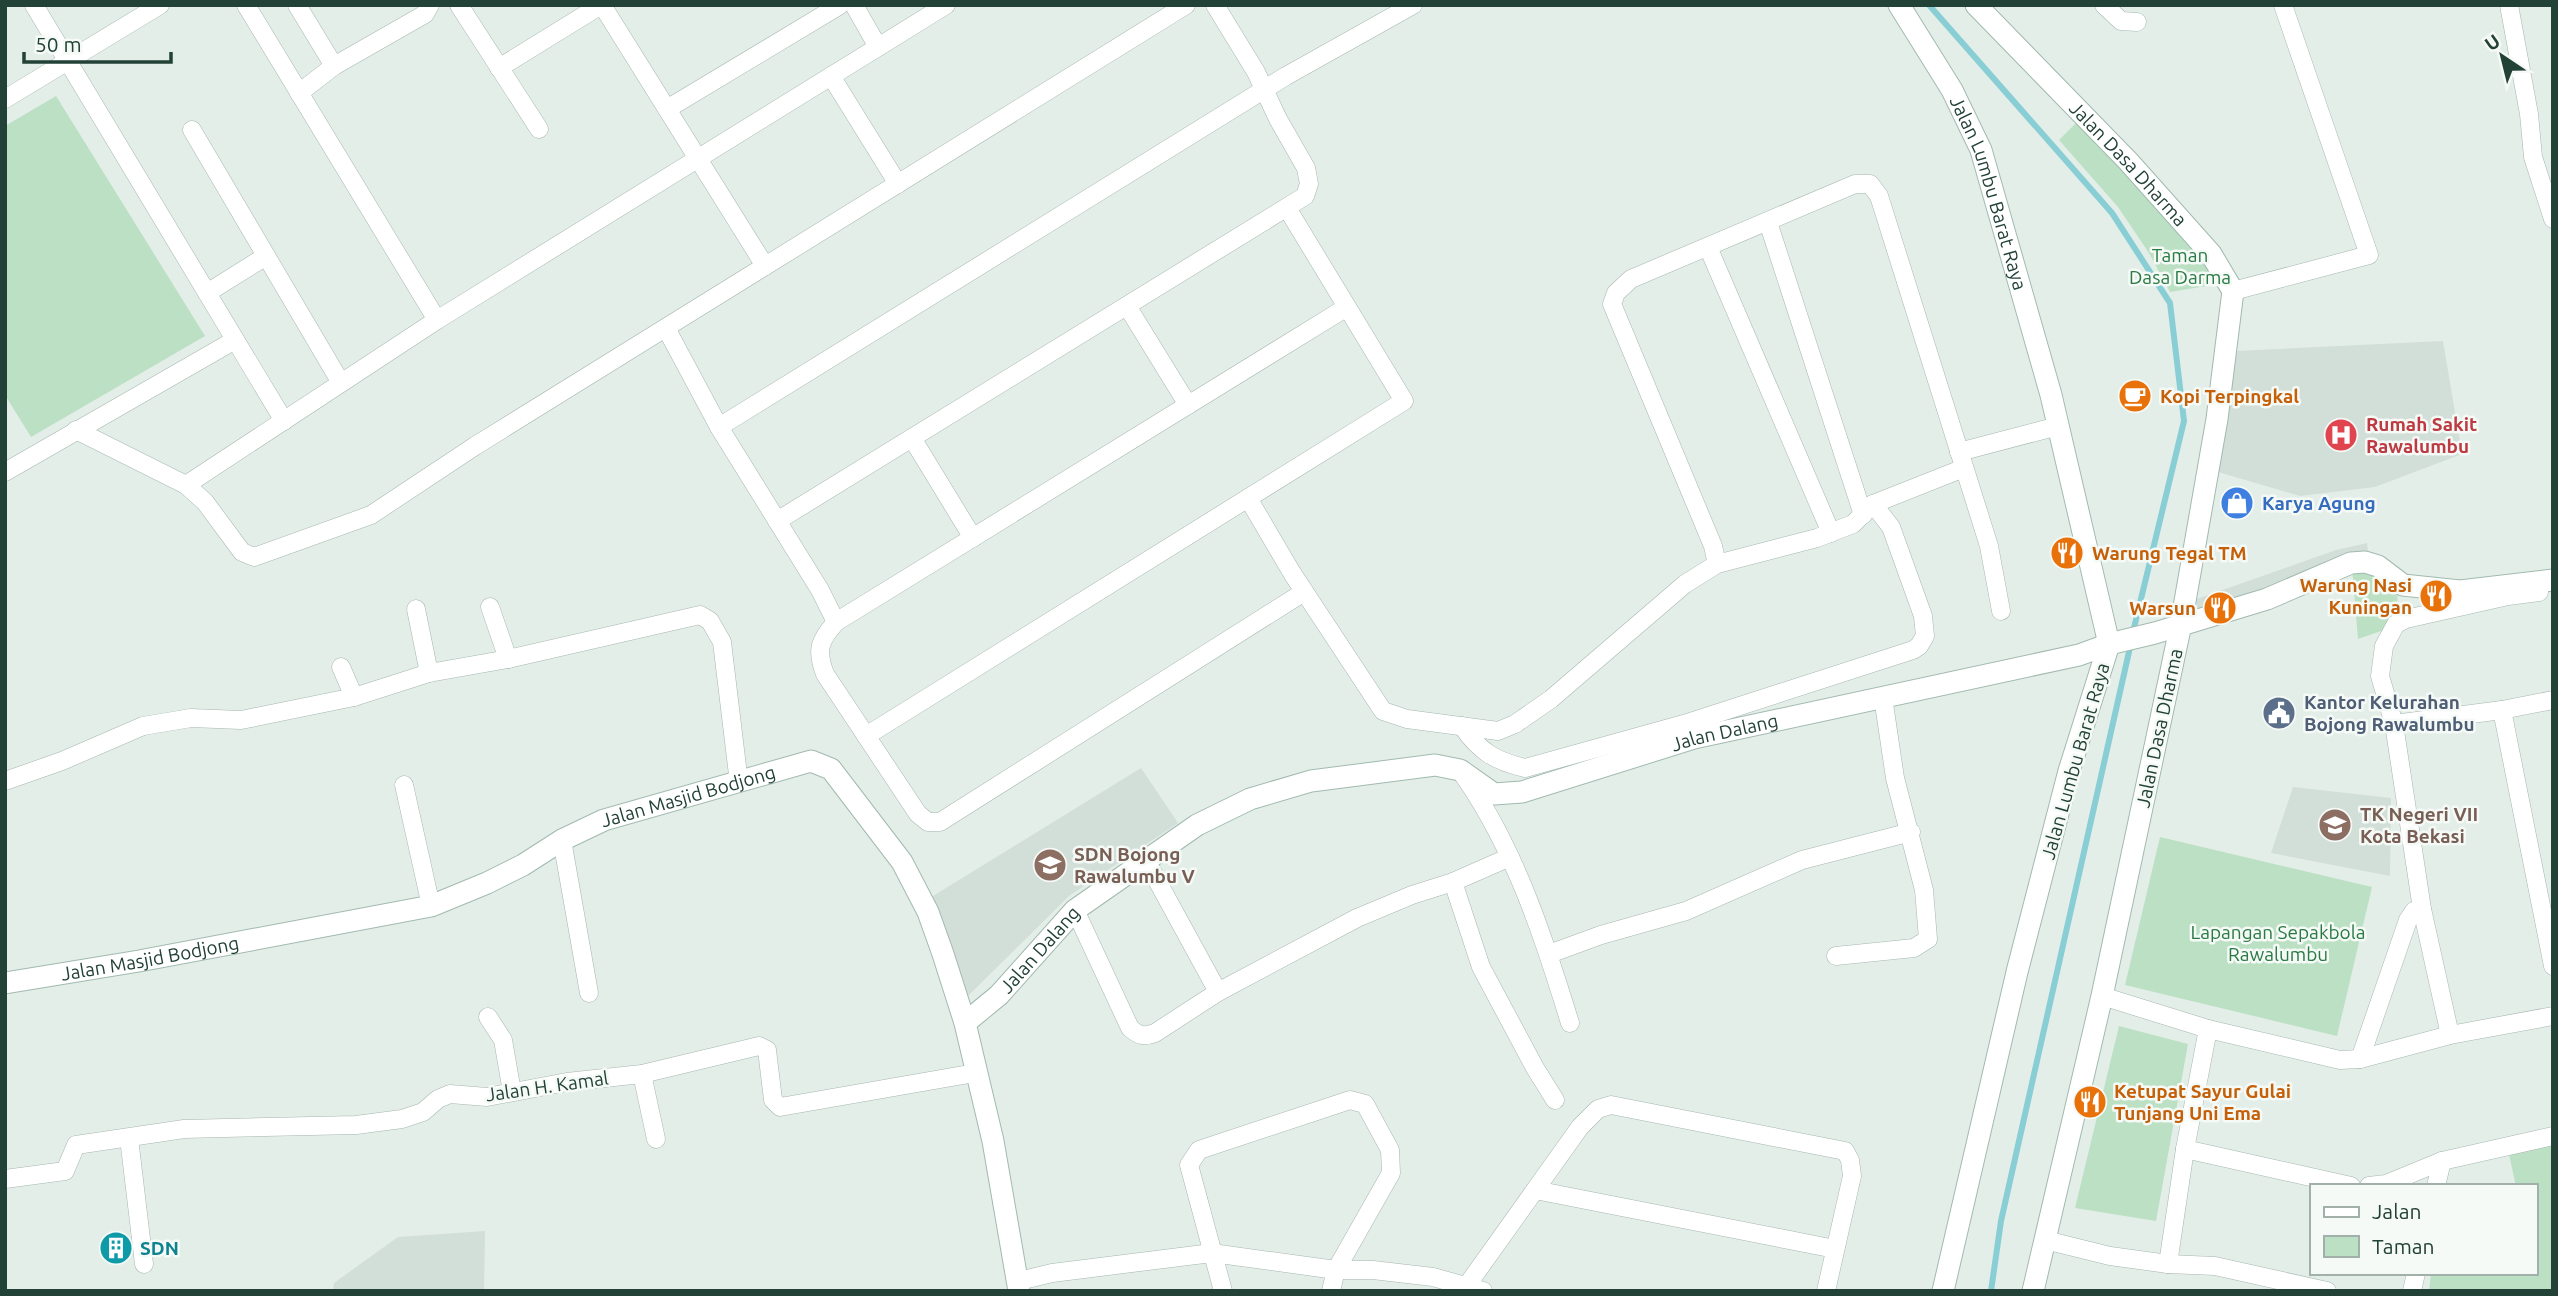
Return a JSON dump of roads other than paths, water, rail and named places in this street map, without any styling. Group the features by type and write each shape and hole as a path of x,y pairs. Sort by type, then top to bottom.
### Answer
{"street":[{"path":"34,5 284,421"},
{"path":"5,99 160,5"},
{"path":"246,5 437,320"},
{"path":"297,5 334,66"},
{"path":"299,93 334,66 425,13 430,5"},
{"path":"459,5 539,129"},
{"path":"499,68 601,5 765,266"},
{"path":"667,109 840,5"},
{"path":"854,5 878,47"},
{"path":"187,485 437,320 946,5"},
{"path":"76,430 187,485 205,502 242,552 254,557 371,515 475,446 1186,5"},
{"path":"777,521 1305,196 1309,184 1306,168 1278,119 1256,72 1215,5"},
{"path":"719,427 1264,90 1413,5"},
{"name":"Jalan Lumbu Barat Raya","path":"1899,5 1952,90 1981,150 2116,642 2069,771 2017,972 1943,1291"},
{"name":"Jalan Dasa Dharma","path":"1976,5 2128,161 2211,254 2233,290 2217,419 2182,624 2102,996 2034,1291"},
{"path":"2104,5 2120,21 2137,22"},
{"path":"2233,290 2369,256 2283,5"},
{"path":"2509,5 2529,114 2533,157 2553,219"},
{"path":"831,76 898,184"},
{"path":"192,130 341,383"},
{"path":"1717,564 1713,546 1612,304 1616,293 1631,279 1855,184 1870,184 1875,189 1989,546 2001,611"},
{"path":"866,736 1404,401 1287,208"},
{"path":"1462,726 1477,747 1505,763 1525,768 1684,724 1919,646 1924,636 1923,616 1891,527 1868,509 1768,222"},
{"path":"1708,247 1831,533"},
{"path":"207,293 267,256"},
{"path":"1127,306 1188,405"},
{"path":"1304,592 940,822 928,822 918,814 825,674 819,658 823,637 836,621 1347,307"},
{"path":"666,328 719,427 820,590 836,621"},
{"path":"5,472 235,340"},
{"path":"1248,498 1304,592 1383,711 1407,719 1499,731 1515,724 1550,699 1685,584 1717,564 1831,533 1853,524 1868,509 1961,460 2058,426"},
{"path":"912,438 973,538"},
{"name":"Jalan Dalang","path":"965,1023 999,995 1075,910 1197,825 1240,804 1311,780 1435,765 1460,770 1494,794 1522,792 1694,738 2079,655 2267,599 2351,563 2365,562 2378,566 2403,585 2460,591 2553,580"},
{"path":"2450,1035 2422,909 2393,724 2380,676 2380,663 2384,646 2396,624 2406,619 2497,598 2553,590"},
{"path":"490,607 508,659"},
{"path":"416,610 429,673"},
{"path":"5,781 62,761 143,726 191,718 241,720 354,697 429,673 508,659 700,615 710,621 722,642 739,783"},
{"path":"341,667 354,697"},
{"path":"1836,956 1905,949 1923,944 1928,939 1924,890 1895,778 1883,697"},
{"path":"2393,724 2502,710 2553,700"},
{"path":"2502,710 2553,966"},
{"name":"Jalan Masjid Bodjong","path":"5,983 431,906 487,883 523,865 562,840 604,820 811,761 831,769 902,862 918,890 943,954 965,1023 1004,1193 1019,1286"},
{"path":"1460,770 1477,794 1510,857 1549,954 1570,1023"},
{"path":"404,785 431,906"},
{"path":"1549,954 1601,935 1686,911 1802,860 1911,832"},
{"path":"562,840 589,993"},
{"path":"1075,910 1130,1028 1136,1034 1146,1036 1155,1033 1218,992 1357,918 1412,895 1453,883 1510,857"},
{"path":"1147,862 1218,992"},
{"path":"1453,883 1481,967 1555,1100"},
{"path":"2360,1059 2408,920 2414,911 2422,909"},
{"path":"2102,996 2208,1029 2327,1059 2360,1059 2450,1035 2553,1016"},
{"path":"488,1017 503,1040 512,1092"},
{"path":"2168,1264 2185,1149 2208,1029"},
{"name":"Jalan H. Kamal","path":"5,1179 65,1171 76,1145 184,1129 356,1125 402,1119 423,1112 438,1099 450,1094 486,1097 568,1082 642,1074 763,1046 767,1050 774,1100 780,1107 785,1108 975,1073"},
{"path":"642,1074 656,1139"},
{"path":"1223,1291 1189,1165 1192,1157 1199,1150 1350,1100 1365,1104 1390,1150 1391,1173 1336,1270 1331,1291"},
{"path":"1463,1289 1580,1127 1604,1105 1611,1105 1844,1152 1850,1160 1852,1176 1826,1291"},
{"path":"2386,1184 2442,1161 2553,1136"},
{"path":"129,1138 144,1264"},
{"path":"2185,1149 2342,1184"},
{"path":"2436,1184 2442,1161"},
{"path":"1535,1190 1835,1249"},
{"path":"2045,1240 2110,1256 2168,1264 2215,1266 2327,1291"},
{"path":"1019,1286 1052,1273 1212,1253 1336,1270 1373,1270 1433,1277 1463,1289 1483,1291"}],"waterway":[{"path":"1929,5 2112,213 2170,303 2184,421 2133,632"},
{"path":"1991,1291 2001,1221 2131,643"}],"place":[{"name":"Kopi Terpingkal","path":"2135,396"},
{"name":"Rumah Sakit Rawalumbu","path":"2341,435"},
{"name":"Karya Agung","path":"2237,503"},
{"name":"Warung Tegal TM","path":"2067,553"},
{"name":"Warung Nasi Kuningan","path":"2436,596"},
{"name":"Warsun","path":"2220,608"},
{"name":"Kantor Kelurahan Bojong Rawalumbu","path":"2279,713"},
{"name":"TK Negeri VII Kota Bekasi","path":"2335,825"},
{"name":"SDN Bojong Rawalumbu V","path":"1050,865"},
{"name":"Ketupat Sayur Gulai Tunjang Uni Ema","path":"2090,1102"},
{"name":"SDN","path":"116,1248"}],"park label":[{"name":"Taman Dasa Darma","path":"2180,266"},
{"name":"Lapangan Sepakbola Rawalumbu","path":"2278,943"}]}
